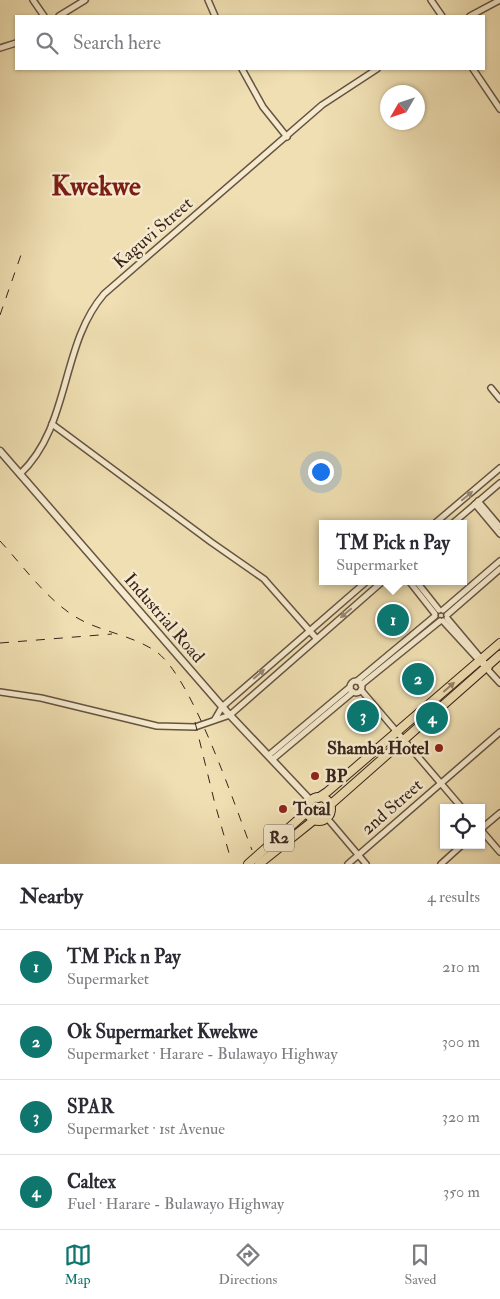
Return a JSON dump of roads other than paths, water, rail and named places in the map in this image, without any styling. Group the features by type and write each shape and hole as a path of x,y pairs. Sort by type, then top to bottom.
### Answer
{"highway":[{"path":"315,799 350,772 500,643"},
{"path":"330,805 403,740 488,669 500,655"},
{"path":"350,772 357,780"},
{"path":"315,799 326,799 330,805 331,813 327,818"},
{"name":"R2","path":"259,864 286,837 308,811 315,799"},
{"name":"R2","path":"308,811 314,820"},
{"name":"R2","path":"248,864 314,820 322,821 327,818"}],"street":[{"path":"33,0 43,15"},
{"path":"61,15 85,0"},
{"path":"208,0 215,15"},
{"path":"431,0 441,15"},
{"path":"472,15 500,0"},
{"path":"0,48 15,43"},
{"path":"243,70 263,107 286,137"},
{"name":"Kaguvi Street","path":"20,474 39,453 52,424 89,315 96,303 163,241 337,94 375,70"},
{"path":"474,70 500,109"},
{"path":"491,388 500,399"},
{"path":"52,424 264,579 316,638"},
{"name":"Industrial Road","path":"0,451 230,715 315,799"},
{"path":"486,480 500,462"},
{"path":"439,520 500,468"},
{"path":"457,520 500,483"},
{"path":"477,503 500,526"},
{"path":"477,503 500,534"},
{"path":"360,685 438,612 500,561"},
{"path":"271,757 352,690 444,619 500,569"},
{"path":"215,719 222,706 362,585"},
{"path":"0,692 41,698 157,726 195,728 230,715 316,638 379,585"},
{"path":"413,585 500,683"},
{"path":"419,585 444,619"},
{"path":"360,587 367,595"},
{"path":"352,690 352,682 360,685 396,732 458,804"},
{"name":"2nd Street","path":"348,864 500,732"},
{"path":"485,825 500,812"},
{"path":"327,818 366,864"},
{"path":"485,834 500,852"},
{"path":"441,864 458,849"}],"railway":[{"path":"0,315 22,252"},
{"path":"0,541 48,595 69,613 81,620 140,642 158,653 172,668 199,716 212,745 252,850"},
{"path":"0,643 112,634"},
{"path":"195,722 229,853"}],"place":[{"name":"TM Pick n Pay","path":"393,620"},
{"name":"Ok Supermarket Kwekwe","path":"418,679"},
{"name":"SPAR","path":"363,716"},
{"name":"Caltex","path":"432,718"},
{"name":"Shamba Hotel","path":"439,748"},
{"name":"BP","path":"315,776"},
{"name":"Total","path":"283,809"}],"district":[{"name":"Kwekwe","path":"96,186"}]}
